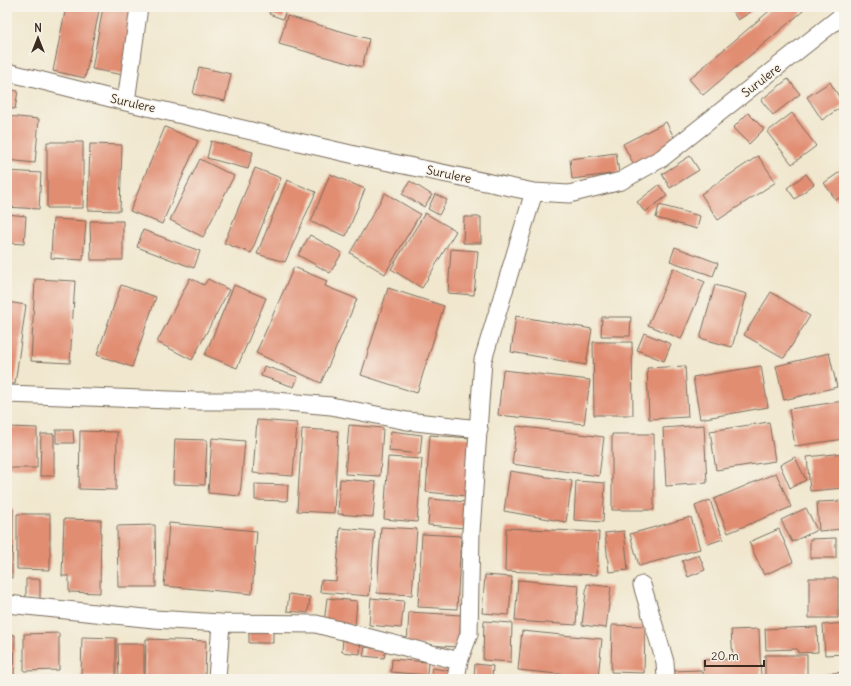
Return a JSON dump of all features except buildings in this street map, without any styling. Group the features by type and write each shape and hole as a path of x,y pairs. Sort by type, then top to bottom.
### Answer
{"street":[{"path":"126,102 140,7"},
{"name":"Surulere","path":"7,72 126,102 355,155 534,192 568,194 621,181 662,158 844,14"},
{"path":"456,679 459,661 469,634 471,532 483,360 534,192"},
{"path":"7,394 197,401 276,401 331,406 407,421 479,429"},
{"path":"642,585 665,662 666,679"},
{"path":"7,604 154,619 221,623 316,624 459,661"},
{"path":"217,679 221,623"}]}
